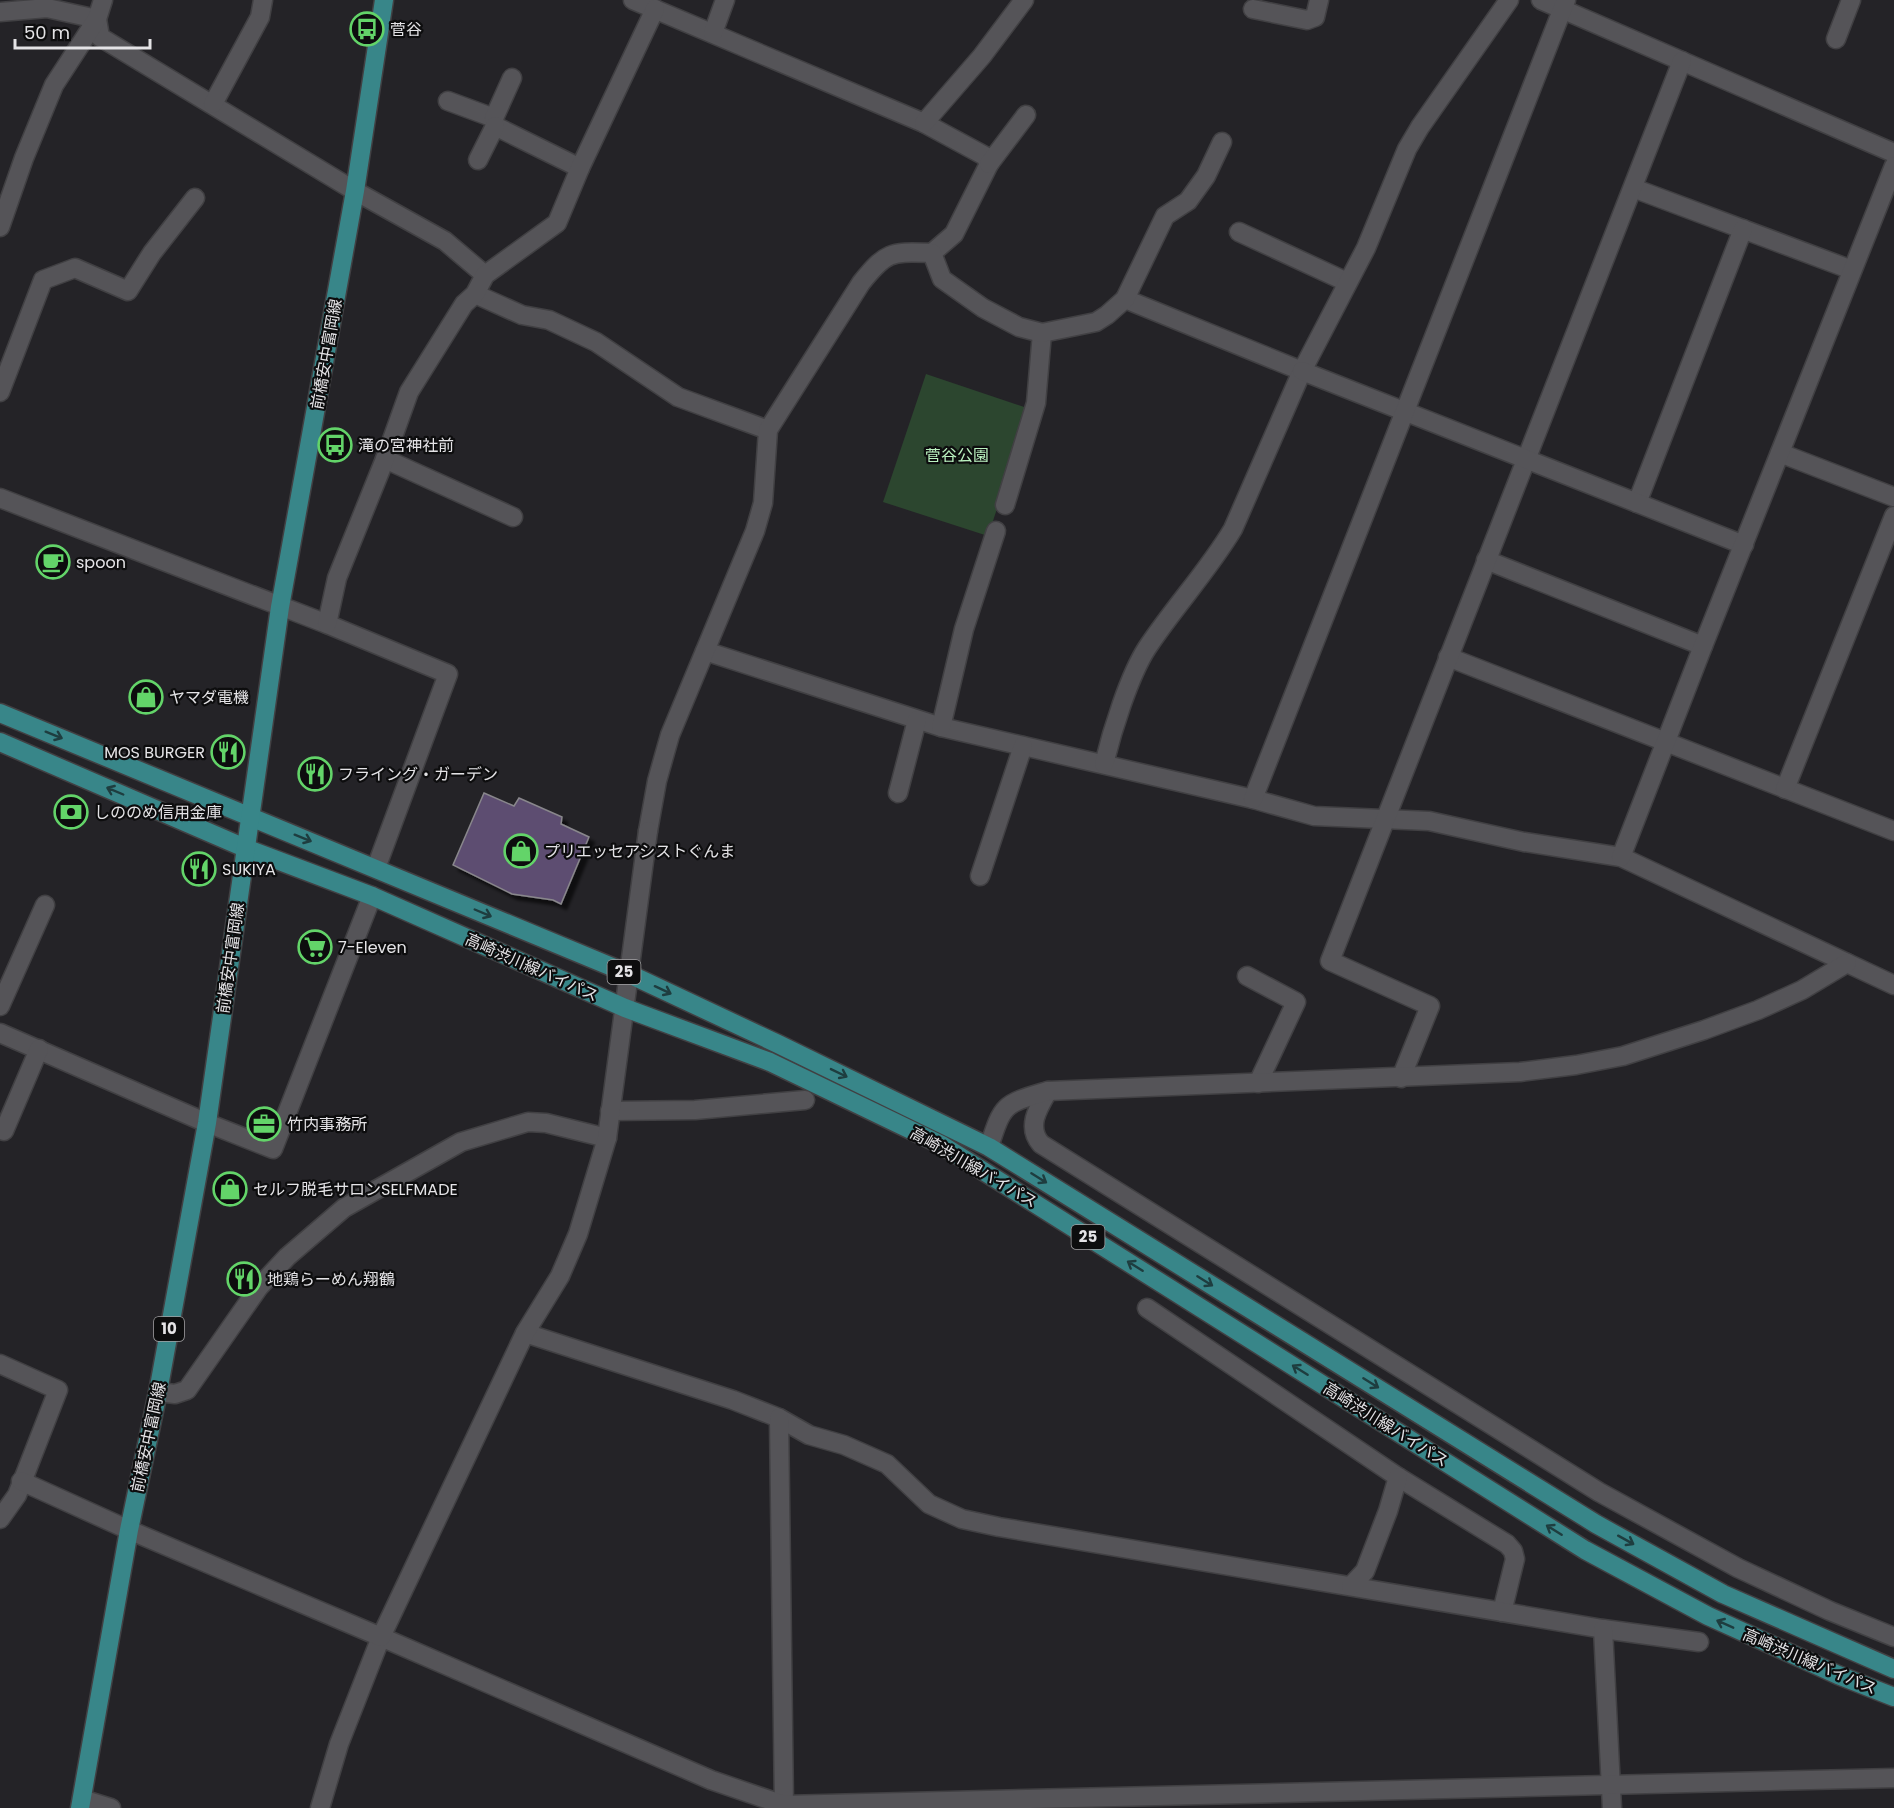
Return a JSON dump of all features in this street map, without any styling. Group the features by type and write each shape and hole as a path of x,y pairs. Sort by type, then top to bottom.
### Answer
{"main road":[{"name":"前橋安中富岡線","path":"81,1803 129,1530 158,1392 207,1123 280,607 355,191 384,0"},
{"name":"高崎渋川線バイパス","path":"0,713 630,974 989,1147 1596,1524 1723,1594 1894,1669"},
{"name":"高崎渋川線バイパス","path":"0,742 245,848 372,896 625,1008 770,1062 942,1145 1585,1550 1708,1617 1838,1675 1894,1697"}],"street":[{"path":"0,227 24,158 54,84 97,19 103,0"},
{"path":"213,104 260,17 263,0"},
{"path":"633,0 924,123 985,156 989,164"},
{"path":"712,33 725,0"},
{"path":"924,123 982,56 1024,0"},
{"path":"1253,9 1307,20 1315,17 1319,0"},
{"path":"1104,764 1132,677 1146,649 1221,549 1233,529 1302,371 1366,248 1407,149 1509,0"},
{"path":"1541,0 1564,5 1682,61 1894,153"},
{"path":"1836,39 1851,0"},
{"path":"0,12 61,5 97,19"},
{"path":"1253,799 1564,5"},
{"path":"327,624 337,578 386,459 409,392 464,304 475,294 485,275 557,223 654,9"},
{"path":"97,19 100,37 355,191 445,241 485,275"},
{"path":"1401,1077 1430,1006 1330,961 1682,61"},
{"path":"478,160 512,78"},
{"path":"448,101 495,122 580,168"},
{"path":"320,1808 339,1744 381,1637 525,1333 560,1276 578,1234 607,1138 648,831 657,782 670,735 755,531 763,503 768,430 861,283 873,268 882,259 894,253 932,253 954,234 989,164 1026,115"},
{"path":"932,253 942,279 983,308 1019,327 1042,333 1096,322 1125,299 1165,216 1188,201 1206,176 1222,142"},
{"path":"1622,857 1703,646 1894,166"},
{"path":"1633,188 1852,270"},
{"path":"0,392 44,280 75,268 128,291 152,252 195,198"},
{"path":"1637,503 1743,229"},
{"path":"1239,231 1347,282"},
{"path":"475,294 522,315 549,320 568,328 596,342 678,397 768,430"},
{"path":"1125,299 1744,545"},
{"path":"1005,505 1036,402 1042,333"},
{"path":"1780,453 1894,497"},
{"path":"386,459 513,517"},
{"path":"0,499 327,624 447,674 376,868"},
{"path":"1785,789 1894,516"},
{"path":"941,727 964,629 996,531"},
{"path":"1486,560 1703,646"},
{"path":"705,651 941,727 1253,799 1314,816 1429,821 1524,842 1622,857 1894,985"},
{"path":"1448,657 1894,831"},
{"path":"898,793 917,720"},
{"path":"980,876 1023,746"},
{"path":"0,1033 207,1123 273,1149 372,896"},
{"path":"0,1006 45,905"},
{"path":"989,1147 999,1116 1013,1101 1048,1091 1520,1072 1623,1056 1758,1010 1802,990 1847,963"},
{"path":"1247,976 1296,1002 1258,1083"},
{"path":"4,1131 39,1049"},
{"path":"1048,1091 1035,1113 1034,1132 1041,1144 1599,1492 1738,1568 1830,1611 1894,1636"},
{"path":"610,1111 694,1110 805,1100"},
{"path":"158,1392 175,1394 187,1390 259,1287 316,1231 344,1208 428,1160 461,1142 528,1122 546,1123 607,1138"},
{"path":"1147,1308 1398,1477 1507,1544 1513,1551 1515,1559 1502,1612"},
{"path":"525,1333 722,1396 779,1418 809,1435 844,1445 887,1464 929,1504 962,1519 1603,1629 1700,1642"},
{"path":"0,1364 58,1390 17,1495 0,1519"},
{"path":"779,1418 784,1807"},
{"path":"1351,1586 1365,1571 1388,1511 1398,1477"},
{"path":"21,1481 129,1530 711,1780 784,1807 1894,1778"},
{"path":"1603,1629 1612,1808"},
{"path":"81,1803 111,1808"}],"green space":[{"name":"菅谷公園","path":"926,374 1030,409 988,536 883,502"}],"building":[{"name":"プリエッセアシストぐんま","path":"484,793 514,806 519,798 562,817 561,824 589,837 561,904 553,900 512,894 453,865"}],"place":[{"name":"菅谷","path":"367,29"},
{"name":"滝の宮神社前","path":"335,445"},
{"name":"spoon","path":"53,562"},
{"name":"ヤマダ電機","path":"146,697"},
{"name":"MOS BURGER","path":"228,752"},
{"name":"フライング・ガーデン","path":"315,774"},
{"name":"しののめ信用金庫","path":"71,812"},
{"name":"プリエッセアシストぐんま","path":"521,851"},
{"name":"SUKIYA","path":"199,869"},
{"name":"7-Eleven","path":"315,947"},
{"name":"竹内事務所","path":"264,1124"},
{"name":"セルフ脱毛サロンSELFMADE","path":"230,1189"},
{"name":"地鶏らーめん翔鶴","path":"244,1279"}]}
